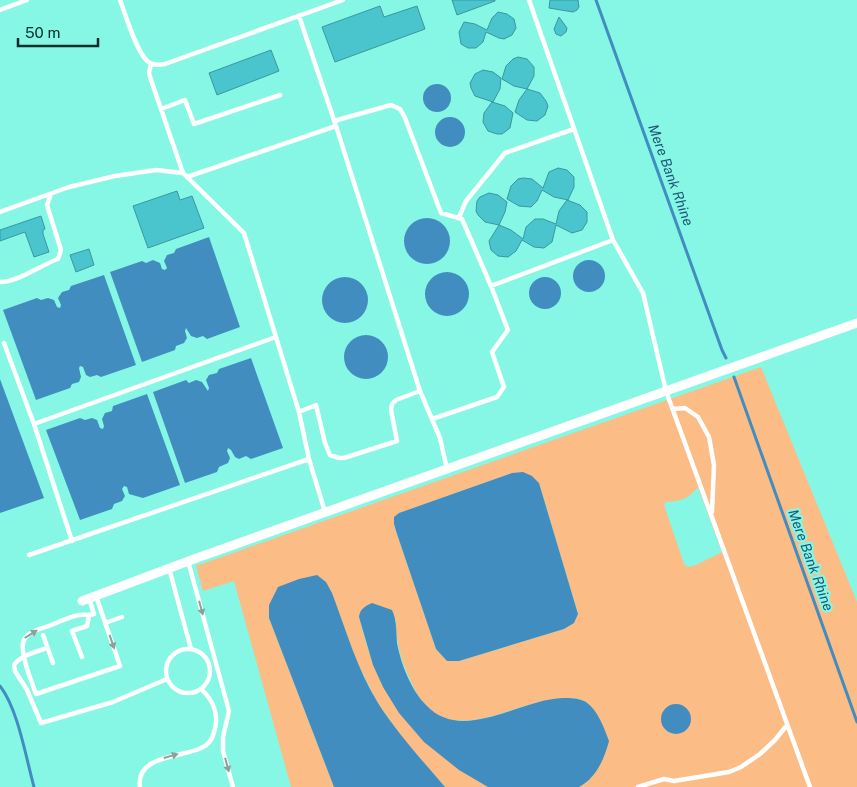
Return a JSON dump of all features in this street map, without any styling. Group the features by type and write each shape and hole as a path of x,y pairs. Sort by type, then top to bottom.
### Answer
{"street":[{"path":"89,598 857,323"}],"lane":[{"path":"0,10 27,0"},
{"path":"120,0 142,56 151,64 165,64 343,0"},
{"path":"529,0 613,240 643,293 666,391 810,787"},
{"path":"299,16 420,390 440,438 447,469"},
{"path":"151,64 149,73 151,80 183,173 244,233 299,412 309,460 325,512"},
{"path":"161,109 185,100 194,124 280,95"},
{"path":"187,177 391,104 400,109 441,213 462,219 508,330 492,352 504,387 497,397 432,419"},
{"path":"459,217 466,201 505,152 574,129"},
{"path":"0,212 84,183 156,170 183,173"},
{"path":"0,282 34,272 40,266 58,259 61,250 47,205 51,194"},
{"path":"491,286 613,240"},
{"path":"34,424 276,337"},
{"path":"4,343 34,424 72,541"},
{"path":"299,412 316,405 325,443 330,455 344,458 397,441 390,410 392,404 396,400 420,390"},
{"path":"673,409 685,408 698,417 709,437 714,465 712,516"},
{"path":"29,555 309,460"},
{"path":"188,561 229,711 223,737 223,751 233,787"},
{"path":"169,568 191,649"},
{"path":"89,598 105,623 120,666 36,694 24,656 22,644 26,636 79,615 89,616 94,614 89,598"},
{"path":"82,657 72,631 87,626 89,616"},
{"path":"105,623 122,617"},
{"path":"43,635 54,663"},
{"path":"47,648 24,656 17,660 14,665 15,671 27,690 41,723 113,702 167,680"},
{"path":"182,649 191,649 200,652 207,658 210,676 201,689 190,693 181,692 167,680 166,670 168,661 182,649"},
{"path":"210,667 216,666"},
{"path":"140,787 139,780 143,771 152,763 204,747 209,742 215,731 216,719 212,701 201,689"},
{"path":"638,787 664,779 674,782 729,772 740,768 760,754 787,725"}],"shaded area":[{"path":"761,367 857,602 857,787 579,787 586,783 602,724 593,709 586,702 578,699 564,698 544,701 481,719 461,721 442,717 426,705 412,684 400,653 396,619 359,617 367,647 377,673 389,696 404,717 420,736 440,754 462,771 488,787 445,787 407,744 377,702 359,666 269,618 334,787 291,787 234,581 203,591 196,566","holes":["512,473 539,483 578,614 564,629 459,661 447,661 436,649 397,534 394,517 399,513","698,487 722,552 696,565 687,567 684,564 664,505 666,502 684,499"]}],"water":[{"path":"437,84 447,88 451,98 447,108 437,112 427,108 423,98 427,88"},
{"path":"450,117 461,121 465,132 461,143 450,147 439,143 435,132 439,121"},
{"path":"427,218 440,222 446,228 450,241 446,254 440,260 427,264 414,260 408,254 404,241 408,228 414,222"},
{"path":"209,237 240,327 207,339 203,336 197,338 191,336 186,328 187,338 184,343 176,346 175,350 142,362 110,272 142,261 146,263 153,260 160,263 162,269 165,270 167,268 164,261 167,255 174,253 176,249"},
{"path":"589,260 595,261 600,265 604,270 604,282 600,287 595,291 589,292 583,291 578,287 574,282 573,276 574,270 578,265 583,261"},
{"path":"451,272 463,278 468,285 468,303 463,310 456,315 443,316 435,313 428,306 425,290 428,282 435,275"},
{"path":"104,275 136,365 101,377 86,375 83,367 80,366 81,377 79,382 72,384 70,388 36,400 3,310 37,298 41,300 48,298 54,300 57,307 60,308 61,305 58,298 62,292 69,290 71,286"},
{"path":"341,277 349,277 358,281 364,287 368,300 364,313 358,319 349,323 341,323 332,319 326,313 322,304 322,296 326,287 332,281"},
{"path":"545,277 551,278 556,282 560,287 560,299 556,304 551,308 545,309 539,308 534,304 530,299 529,293 530,287 534,282 539,278"},
{"path":"362,335 370,335 382,341 388,357 382,373 370,379 362,379 350,373 344,361 344,353 350,341"},
{"path":"251,358 283,448 251,459 246,456 239,459 228,448 227,451 230,458 228,463 219,467 217,472 185,483 153,392 186,380 189,383 196,380 202,382 208,391 209,388 206,380 209,375 217,373 219,369"},
{"path":"0,379 44,498 0,513"},
{"path":"147,394 180,485 143,498 129,494 127,487 124,486 122,489 125,496 122,501 114,504 112,509 80,520 46,430 80,418 97,420 100,428 103,429 102,419 105,413 112,411 113,406"},
{"path":"523,472 532,476 539,483 578,614 574,623 564,629 459,661 447,661 436,649 397,534 394,517 399,513 512,473"},
{"path":"317,575 326,582 332,593 358,663 378,703 401,736 445,787 334,787 269,618 269,605 278,587"},
{"path":"372,603 392,610 396,622 397,643 407,676 421,699 440,716 457,721 474,720 546,700 563,698 578,699 590,705 603,725 609,741 605,755 595,774 579,787 488,787 459,770 424,742 399,713 383,687 373,665 359,617 363,608"},
{"path":"676,704 687,708 691,719 687,730 676,734 665,730 661,719 665,708"}],"building":[{"path":"452,0 495,0 495,1 457,15"},
{"path":"550,0 578,0 579,7 573,12 549,8"},
{"path":"380,6 384,17 417,6 425,29 335,62 322,27"},
{"path":"498,12 507,14 514,19 516,28 512,35 504,39 486,32 483,42 476,48 468,48 461,44 459,32 464,22 475,24 487,30 492,18"},
{"path":"559,17 567,28 566,32 561,36 556,34 554,29"},
{"path":"271,50 279,71 217,95 209,73"},
{"path":"518,57 527,59 534,67 534,76 527,89 514,86 502,79 506,66"},
{"path":"483,70 493,72 501,78 500,89 493,102 475,96 471,88 470,83 475,74"},
{"path":"527,89 540,93 548,106 545,115 537,121 527,120 515,112 519,100"},
{"path":"492,102 505,106 513,113 510,128 502,134 488,131 483,122 484,113"},
{"path":"558,168 567,170 574,177 574,187 568,200 554,197 542,190 537,201 531,207 519,206 507,199 511,186 518,179 532,179 543,188 549,172"},
{"path":"177,191 180,200 192,196 204,228 148,248 133,206"},
{"path":"489,193 498,195 507,202 499,225 485,222 476,211 477,201 480,197"},
{"path":"567,200 580,205 587,212 587,222 582,230 572,233 556,225 552,242 544,248 534,247 522,240 516,251 508,257 498,256 491,250 489,241 499,225 511,230 523,239 526,227 535,219 543,219 556,224 559,211"},
{"path":"41,216 45,229 43,234 49,252 34,257 25,232 0,241 0,230"},
{"path":"89,249 94,265 76,272 70,255"}],"waterway":[{"name":"Mere Bank Rhine","path":"596,0 726,358"},
{"name":"Mere Bank Rhine","path":"734,377 857,722"},
{"path":"0,686 17,720 34,787"}]}
